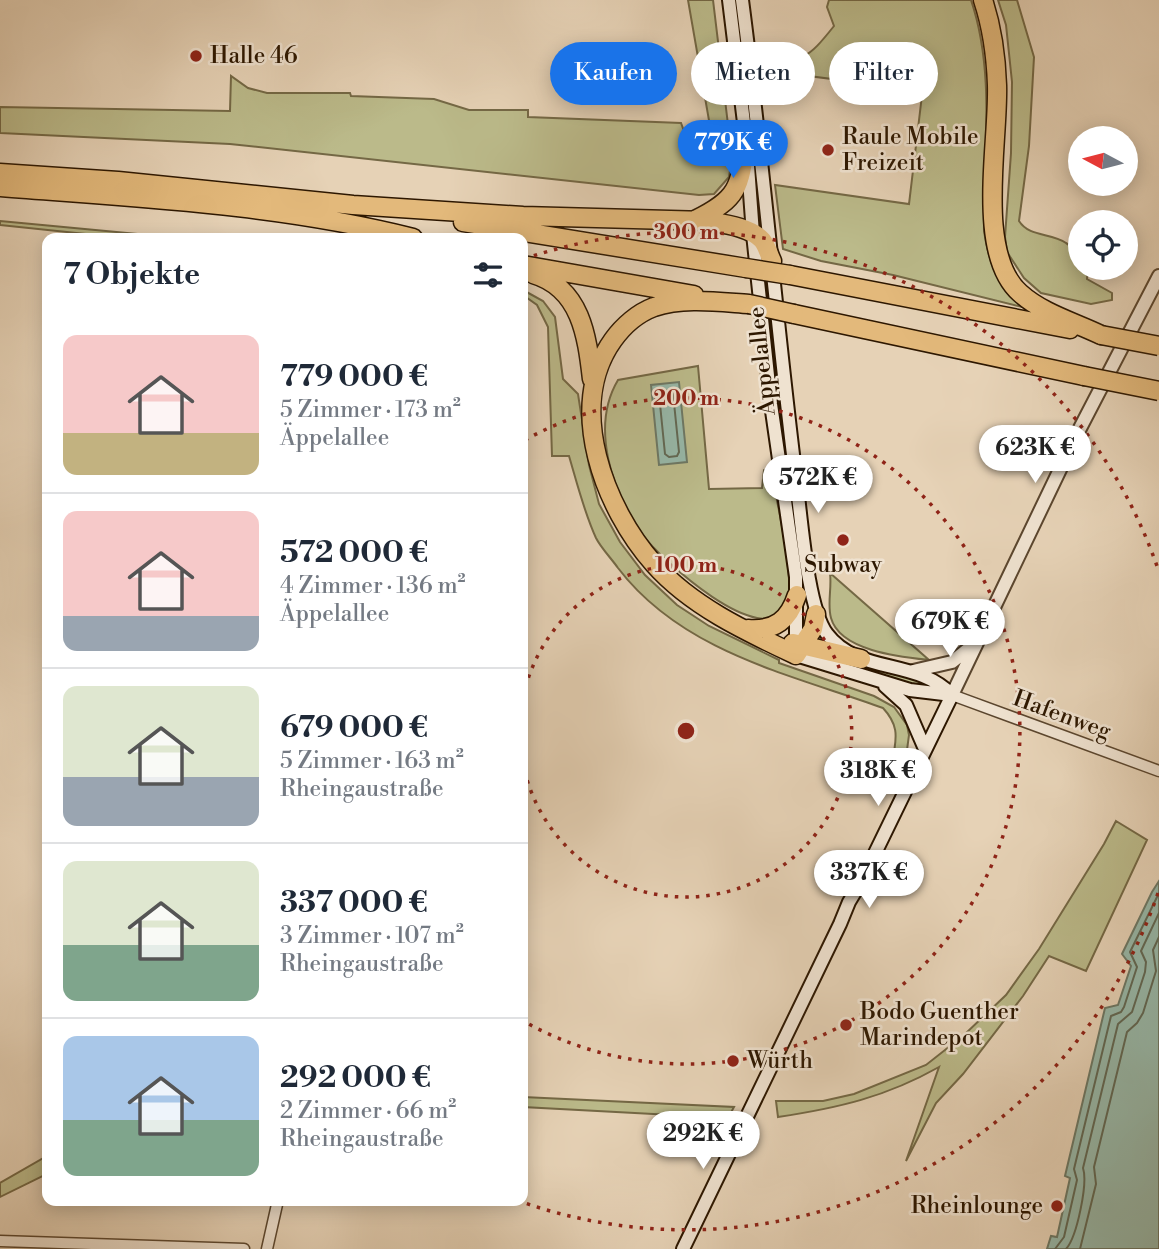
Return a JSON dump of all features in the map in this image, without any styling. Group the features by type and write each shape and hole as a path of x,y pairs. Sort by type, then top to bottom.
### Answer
{"highway":[{"path":"983,0 991,31 997,84 993,215 1001,266 1012,285 1031,302 1101,335"},
{"path":"695,220 720,206 734,193 742,169 746,139"},
{"path":"0,173 118,181 353,205 523,216 695,220 731,226 753,234 763,241 772,261"},
{"path":"0,187 193,202 331,221 389,233"},
{"path":"353,205 528,233"},
{"path":"528,233 790,275 1159,346"},
{"path":"528,266 749,304 1159,391"},
{"path":"528,273 542,277 561,289 579,312 587,343 593,389"},
{"path":"749,304 670,303 646,311 625,326 607,349 596,372 592,418 596,447 610,495 628,530 654,564 675,585 711,611 764,638 798,648 861,659"},
{"path":"744,629 765,629 781,623 790,613 797,595"},
{"path":"798,648 813,628 816,614"}],"main road":[{"name":"Äppelallee","path":"729,0 746,139 771,404 790,526 797,595 798,648"},
{"name":"Äppelallee","path":"742,0 801,515 816,614 834,642 861,659 913,671 939,684 952,695"},
{"path":"683,1249 841,924 857,897 861,882 1076,436 1159,276"},
{"path":"913,671 940,666 957,659 979,638"},
{"path":"798,648 879,682 910,690 952,695"},
{"path":"879,682 906,705 925,749"}],"street":[{"name":"Hafenweg","path":"952,695 1159,771"},
{"path":"268,1249 277,1206"},
{"path":"0,1241 244,1249"}],"shaded area":[{"path":"688,0 713,0 718,42 695,42"},
{"path":"829,0 971,0 979,28 986,86 984,231 996,273 1006,290 1022,307 893,275 821,261 783,249 775,185 909,204 921,105 938,105 938,42 829,42 829,79 815,77 815,48 834,26 827,7"},
{"path":"998,0 1017,0 1034,57 1029,146 1019,221 1035,233 1068,244 1068,280 1089,280 1112,293 1112,300 1091,304 1041,293 1024,278 1007,252 1005,237 1011,153 1012,82 1006,25"},
{"path":"231,76 248,88 267,93 350,93 351,96 434,99 469,110 528,110 528,117 681,123 685,134 699,138 706,134 710,126 706,105 726,105 732,158 729,177 714,194 699,195 230,144 0,133 0,107 230,111"},
{"path":"0,221 127,233 76,233 0,225"},
{"path":"528,293 543,301 555,317 563,379 578,394 589,465 599,504 620,542 645,575 677,605 709,626 779,660 779,663 874,696 894,707 907,725 909,735 907,750 897,775 893,759 896,735 891,718 883,708 775,671 705,640 673,621 644,597 603,549 588,518 569,456 552,456 548,327 537,305 528,299"},
{"path":"698,366 709,489 762,488 764,470 770,469 789,579 787,605 775,617 757,618 735,610 689,580 642,534 614,479 605,438 610,398 618,380"},
{"path":"830,573 929,660 888,654 846,638 831,618"},
{"path":"826,656 931,683 926,691 890,681"},
{"path":"1116,821 1147,840 1086,971 1049,956 1023,996 963,1074 936,1103 906,1161 939,1067 881,1094 821,1110 778,1117 776,1101 823,1101 854,1094 926,1065 964,1035 1006,995 1039,949"},
{"path":"528,1097 734,1107 728,1118 528,1107"},
{"path":"42,1159 42,1176 0,1197 0,1183"}],"water":[{"path":"679,382 687,462 659,465 651,385"},
{"path":"1159,881 1159,1249 1047,1249 1051,1236 1057,1237 1070,1178 1065,1176 1105,1008 1118,1005 1131,966 1122,954"}],"place":[{"name":"Halle 46","path":"196,56"},
{"name":"Raule Mobile Freizeit","path":"828,150"},
{"name":"Subway","path":"843,540"},
{"name":"Bodo Guenther Marindepot","path":"846,1025"},
{"name":"Würth","path":"733,1061"},
{"name":"Rheinlounge","path":"1057,1206"}]}
